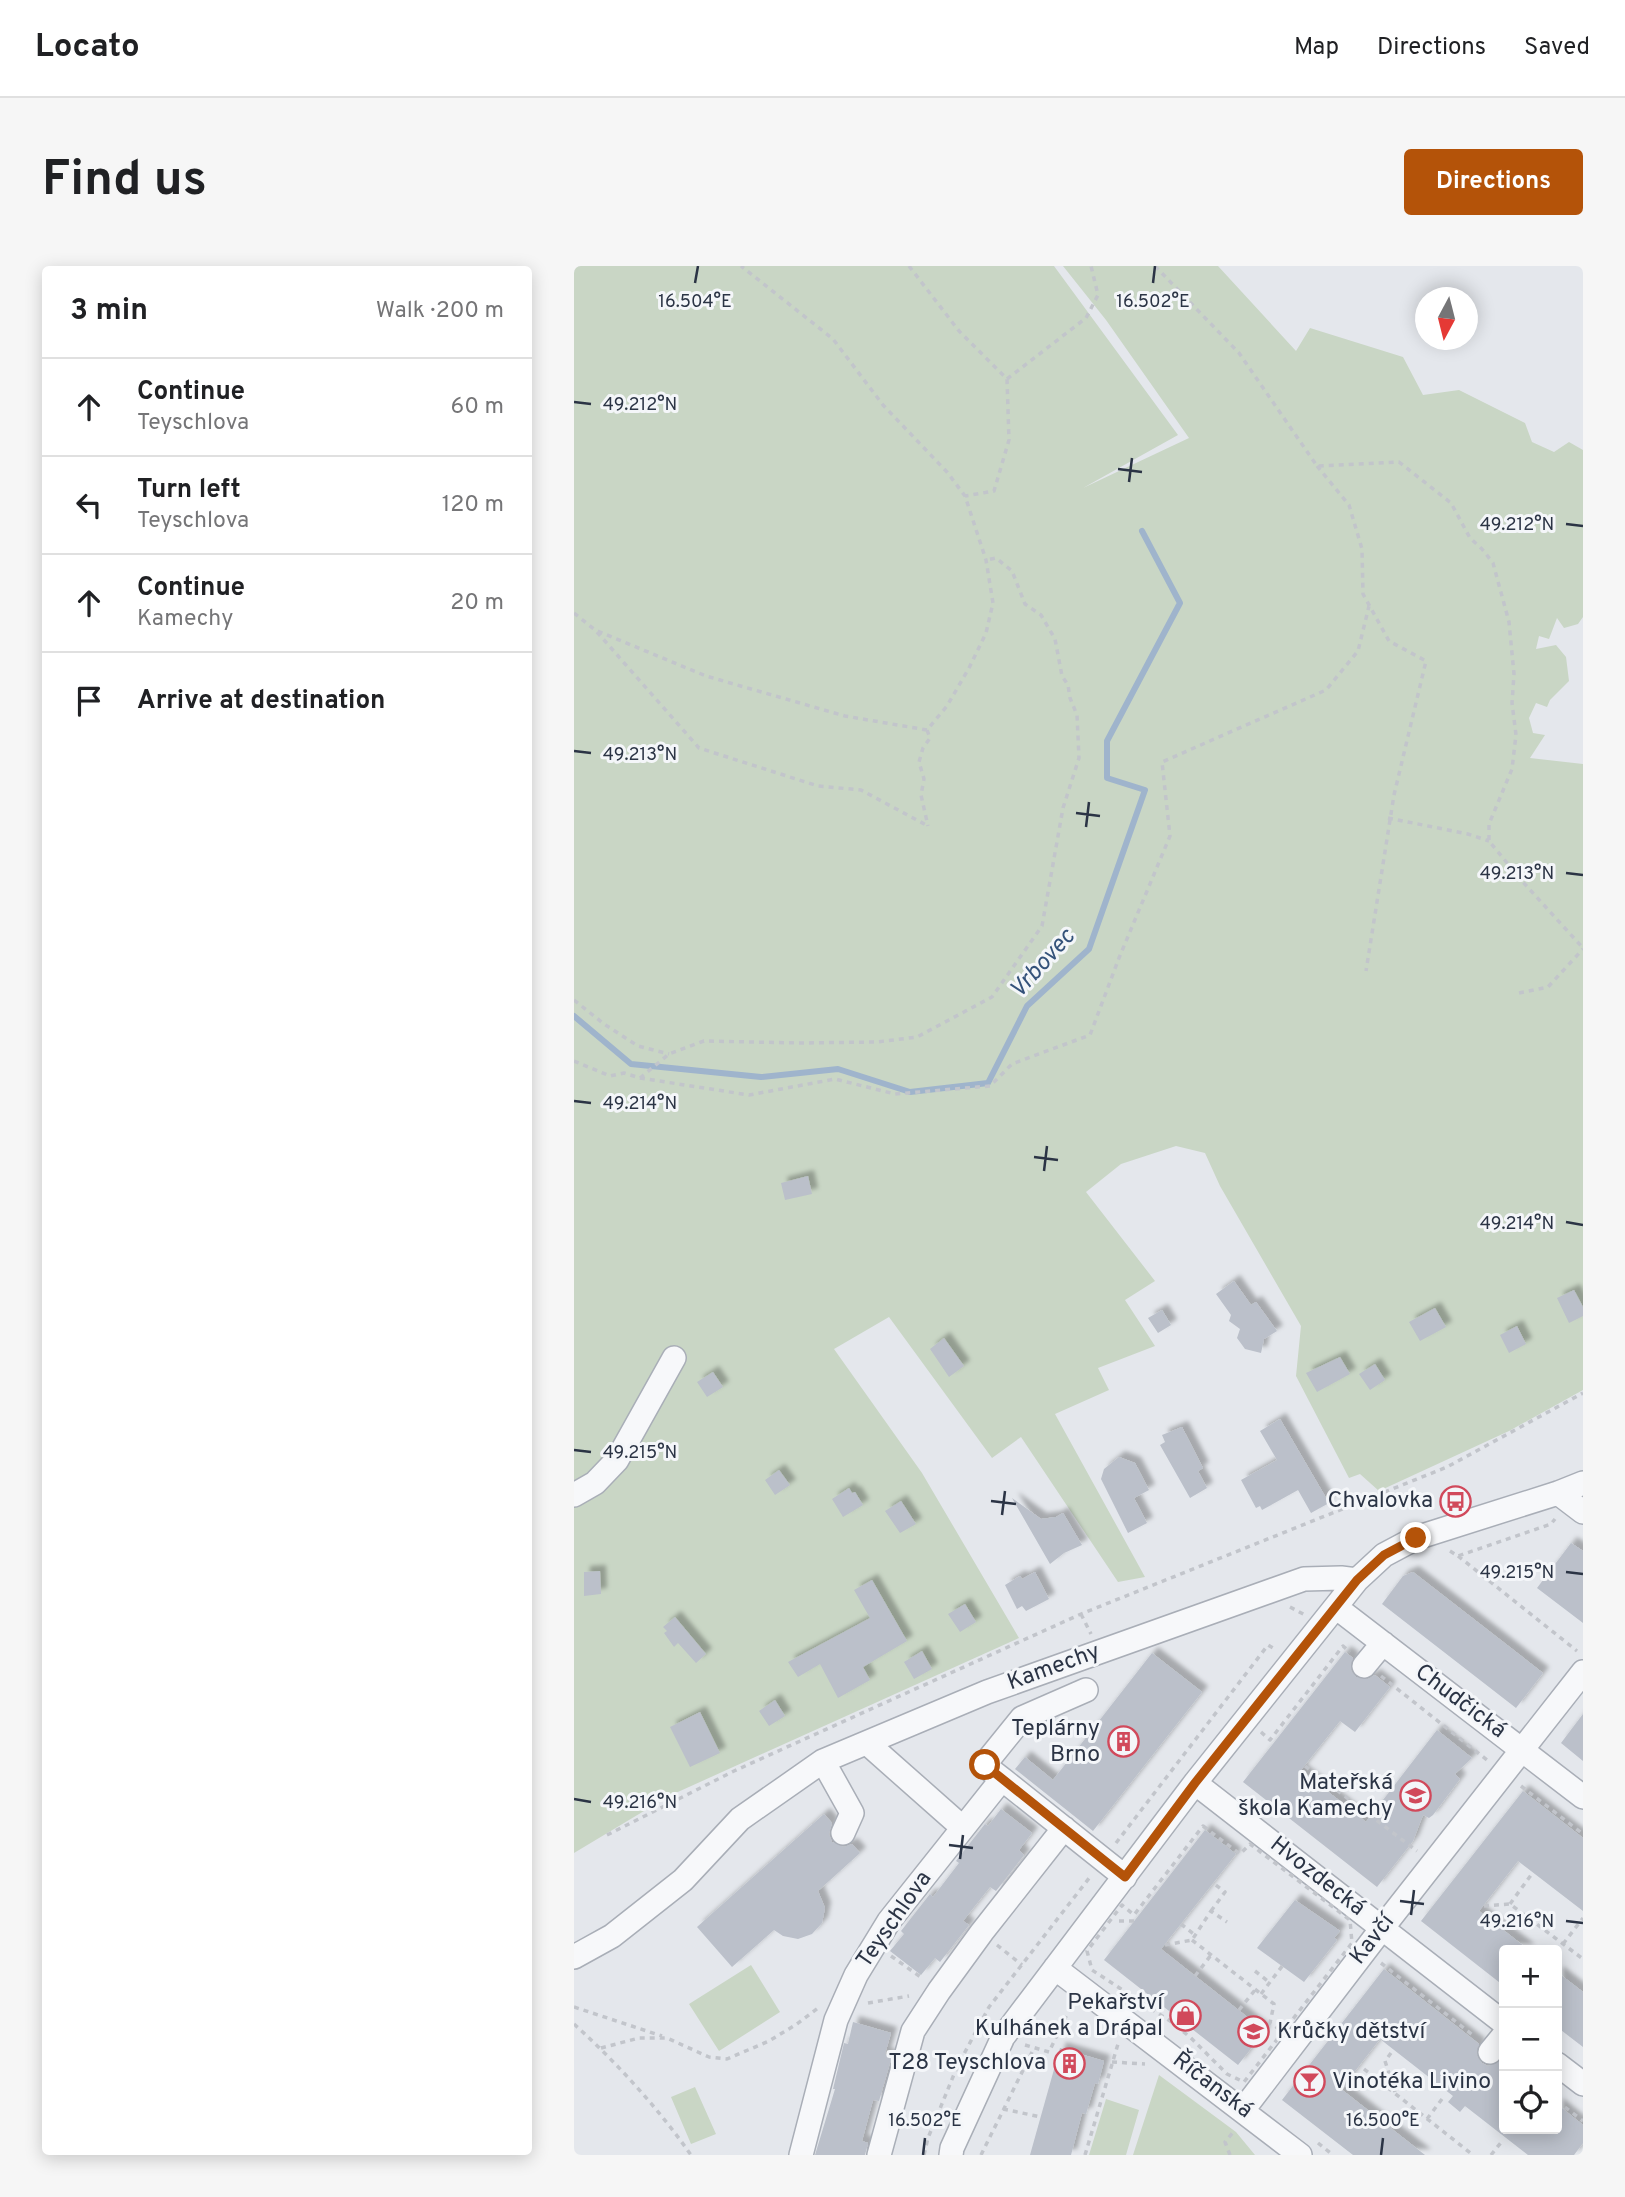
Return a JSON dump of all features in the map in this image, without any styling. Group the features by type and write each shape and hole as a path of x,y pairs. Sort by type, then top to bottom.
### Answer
{"street":[{"path":"574,1495 596,1483 617,1460 674,1358"},
{"path":"951,2155 1003,2037 1195,1783 1357,1580 1384,1555 1416,1538 1583,1483"},
{"path":"1558,1493 1573,1514"},
{"name":"Kamechy","path":"574,1957 612,1936 683,1880 740,1819 823,1761 987,1692 1304,1578 1357,1580"},
{"name":"Chudčická","path":"1337,1608 1583,1797"},
{"path":"1364,1665 1383,1643"},
{"name":"Kavčí","path":"1239,2120 1382,1927 1583,1672"},
{"path":"1086,1690 1022,1718 985,1765 1125,1877"},
{"path":"867,1742 963,1828"},
{"path":"823,1761 852,1813 842,1833"},
{"name":"Teyschlova","path":"801,2155 836,2020 856,1975 889,1921 1002,1779"},
{"name":"Hvozdecká","path":"1195,1783 1499,2019"},
{"path":"879,2155 914,2031 982,1932 1064,1828"},
{"name":"Říčanská","path":"1055,1968 1239,2120 1306,2147"},
{"path":"1562,2068 1583,2084"}],"path":[{"path":"741,266 833,339 883,405 947,472 965,496 986,560 993,603 986,633 969,668 947,706 927,730"},
{"path":"909,266 959,331 1007,379 1009,440 994,491 965,496"},
{"path":"1007,379 1086,318 1098,295 1091,266"},
{"path":"1155,266 1239,353 1317,466 1349,505 1362,549 1363,594 1388,641 1426,661 1389,818 1366,971"},
{"path":"1317,466 1399,462 1451,503 1470,538 1493,563 1509,622 1516,735 1512,769 1489,824 1489,841"},
{"path":"640,1078 669,1054 704,1041 877,1042 917,1037 992,997 1042,926 1063,808 1079,758 1077,715 1068,685 1062,676 1055,639 1041,615 1025,604 1012,571 996,558 986,560"},
{"path":"574,1061 610,1076 624,1073 640,1078 749,1095 835,1079 895,1094 990,1086 1012,1064 1090,1035 1170,836 1161,762 1326,690 1358,650 1369,606"},
{"path":"574,613 595,630 699,748 818,786 861,790 928,826 921,795 924,779 919,762 923,748 930,738 927,730"},
{"path":"595,630 706,676 845,716 927,730"},
{"path":"1389,818 1468,834 1489,841 1583,949 1548,987 1519,993"},
{"path":"574,1000 638,1046 669,1054"},
{"path":"607,1835 734,1771 1081,1614 1447,1468 1583,1393"},
{"path":"1458,1556 1573,1514"},
{"path":"1443,1546 1579,1652 1583,1647"},
{"path":"1259,1731 1272,1741 1343,1646 1583,1834"},
{"path":"1305,1766 1421,1854"},
{"path":"1134,1915 1122,1905 1087,1951 1092,1970 1172,2023 1227,2074 1244,2082 1353,1942 1350,1920 1250,1844 1240,1854 1203,1826 1148,1899 1134,1915 1129,1920 1134,1921"},
{"path":"1510,1904 1531,1875"},
{"path":"1164,1945 1194,1937 1225,1892 1213,1884"},
{"path":"1484,1906 1510,1904 1583,1959"},
{"path":"1211,1911 1227,1922"},
{"path":"1563,1944 1583,1918"},
{"path":"1181,1924 1211,1955 1274,2004 1270,2023 1283,2032"},
{"path":"982,1932 1022,1965"},
{"path":"876,1944 939,1991"},
{"path":"1195,1976 1211,1955"},
{"path":"1374,1957 1496,2046"},
{"path":"1261,1994 1283,1965"},
{"path":"1255,1971 1269,1982"},
{"path":"1239,2010 1256,1990"},
{"path":"574,2007 667,2038 709,2057 727,2059 769,2041 825,2002 844,2007 939,1991"},
{"path":"1003,2037 1049,2052 1073,2002"},
{"path":"574,2024 601,2048 691,2155"},
{"path":"601,2048 639,2038 667,2038"},
{"path":"1085,2155 1120,2039"},
{"path":"981,2155 1034,2048"},
{"path":"1391,2053 1385,2061 1395,2094"},
{"path":"1112,2062 1153,2065"},
{"path":"1364,2069 1473,2155"},
{"path":"1343,2086 1375,2078"},
{"path":"1427,2119 1446,2095"},
{"path":"1562,2105 1583,2121"},
{"path":"1003,2109 1041,2118"},
{"path":"1230,2155 1225,2142 1239,2120"},
{"path":"1491,2155 1503,2140"},
{"path":"1306,2147 1333,2155"}],"green space":[{"path":"574,266 1054,266 1178,435 1083,488 1189,438 1106,320 1063,266 1218,266 1296,351 1310,328 1403,357 1423,395 1459,390 1525,423 1532,442 1554,452 1569,442 1583,450 1583,617 1578,624 1564,628 1557,618 1549,639 1539,636 1536,649 1556,645 1566,657 1569,681 1550,700 1547,707 1536,703 1529,718 1533,733 1545,735 1530,758 1583,764 1583,1390 1509,1431 1379,1491 1360,1474 1349,1478 1296,1376 1301,1326 1220,1186 1205,1153 1176,1146 1121,1164 1086,1192 1155,1281 1125,1300 1155,1346 1098,1368 1109,1390 1055,1414 1145,1577 1118,1582 1021,1437 992,1458 889,1317 834,1349 922,1473 1019,1638 669,1796 574,1853"},
{"path":"751,1965 780,2012 719,2051 689,2004"},
{"path":"1159,2075 1236,2132 1255,2155 1133,2155"},
{"path":"695,2087 716,2134 691,2144 671,2097"},
{"path":"1106,2099 1139,2110 1126,2155 1089,2155"}],"building":[{"path":"808,1176 812,1194 785,1200 781,1183"},
{"path":"1234,1281 1251,1305 1256,1302 1277,1331 1264,1339 1261,1353 1245,1349 1237,1338 1240,1329 1229,1321 1231,1315 1216,1294"},
{"path":"1574,1290 1583,1307 1583,1316 1569,1323 1557,1298"},
{"path":"1435,1308 1446,1327 1420,1341 1409,1322"},
{"path":"1162,1310 1171,1325 1158,1333 1148,1318"},
{"path":"1517,1326 1526,1344 1509,1353 1500,1335"},
{"path":"944,1338 964,1366 949,1377 930,1349"},
{"path":"1340,1357 1350,1374 1317,1392 1306,1373"},
{"path":"1375,1364 1385,1380 1370,1390 1359,1374"},
{"path":"713,1372 723,1387 707,1397 697,1382"},
{"path":"1280,1419 1329,1503 1311,1513 1298,1490 1262,1510 1260,1506 1256,1508 1241,1480 1277,1460 1260,1431"},
{"path":"1182,1427 1203,1468 1198,1471 1207,1488 1190,1498 1160,1445 1165,1442 1162,1435"},
{"path":"1119,1457 1135,1463 1149,1490 1134,1498 1147,1523 1128,1533 1101,1479 1104,1469"},
{"path":"779,1470 790,1485 775,1495 765,1480"},
{"path":"849,1488 863,1505 843,1517 832,1499"},
{"path":"1012,1498 1041,1519 1063,1513 1082,1545 1064,1553 1050,1564"},
{"path":"901,1501 916,1524 900,1533 885,1511"},
{"path":"1571,1543 1583,1551 1583,1623 1537,1588"},
{"path":"600,1571 601,1594 584,1596 584,1572"},
{"path":"1035,1572 1049,1599 1026,1611 1022,1606 1017,1609 1005,1585 1020,1576 1022,1579"},
{"path":"1413,1572 1543,1673 1516,1708 1382,1604 1403,1576"},
{"path":"872,1580 907,1641 863,1667 870,1680 838,1698 820,1664 798,1677 788,1662 870,1618 854,1590"},
{"path":"965,1604 976,1622 960,1632 948,1614"},
{"path":"675,1617 706,1654 696,1663 678,1643 674,1647 664,1633 667,1631 663,1627"},
{"path":"922,1651 932,1669 914,1679 904,1662"},
{"path":"1345,1652 1353,1658 1351,1670 1356,1677 1368,1679 1375,1675 1390,1687 1355,1732 1340,1721 1301,1770 1366,1822 1437,1730 1472,1758 1455,1774 1460,1779 1433,1815 1429,1818 1423,1815 1413,1841 1377,1887 1243,1782"},
{"name":"Teplárny Brno","path":"1152,1653 1202,1692 1093,1831 1015,1769 1025,1757 1053,1780"},
{"path":"775,1700 785,1716 769,1726 759,1711"},
{"path":"700,1712 720,1753 690,1767 670,1727"},
{"path":"1583,1714 1583,1761 1561,1743"},
{"path":"1523,1791 1583,1838 1583,1911 1518,1861 1479,1911 1523,1945 1499,1945 1499,1982 1421,1921"},
{"path":"1001,1809 1032,1833 1019,1850 1024,1855 996,1891 990,1887 963,1921 969,1925 940,1962 935,1958 921,1975 890,1951 904,1934 901,1931 930,1894 933,1897 959,1863 956,1861 985,1824 988,1826"},
{"path":"824,1814 832,1823 829,1834 832,1842 844,1847 852,1844 860,1853 818,1891 825,1908 822,1923 812,1934 798,1939 783,1936 774,1930 732,1967 697,1927"},
{"path":"1205,1830 1236,1854 1161,1949 1265,2031 1238,2065 1104,1960"},
{"path":"1295,1900 1340,1931 1334,1938 1337,1940 1304,1982 1257,1948"},
{"path":"1384,1969 1479,2044 1477,2056 1482,2063 1488,2066 1499,2062 1499,2132 1465,2106 1460,2112 1448,2102 1453,2096 1380,2039 1341,2089 1425,2155 1353,2155 1282,2100"},
{"path":"1562,1976 1583,1992 1583,2047 1562,2031"},
{"path":"853,2022 891,2033 885,2054 892,2056 879,2101 873,2100 862,2141 868,2143 865,2155 815,2155 835,2089 844,2043 848,2044"},
{"path":"1060,2048 1104,2061 1098,2084 1095,2083 1086,2114 1082,2113 1071,2155 1030,2155"},
{"path":"1562,2108 1583,2125 1583,2143 1574,2155 1528,2155 1501,2134 1562,2134"}],"waterway":[{"name":"Vrbovec","path":"574,1016 631,1064 761,1077 838,1069 910,1092 988,1083 1027,1006 1089,949 1145,790 1107,778 1107,741 1180,603 1142,531"}],"place":[{"name":"Chvalovka","path":"1456,1501"},
{"name":"Teplárny Brno","path":"1123,1742"},
{"name":"Mateřská škola Kamechy","path":"1416,1796"},
{"name":"Pekařství Kulhánek a Drápal","path":"1186,2016"},
{"name":"Krůčky dětství","path":"1254,2032"},
{"name":"T28 Teyschlova","path":"1069,2063"},
{"name":"Vinotéka Livino","path":"1309,2082"}],"route":[{"path":"985,1765 1125,1877 1195,1783 1357,1580 1384,1555 1416,1538"}]}
